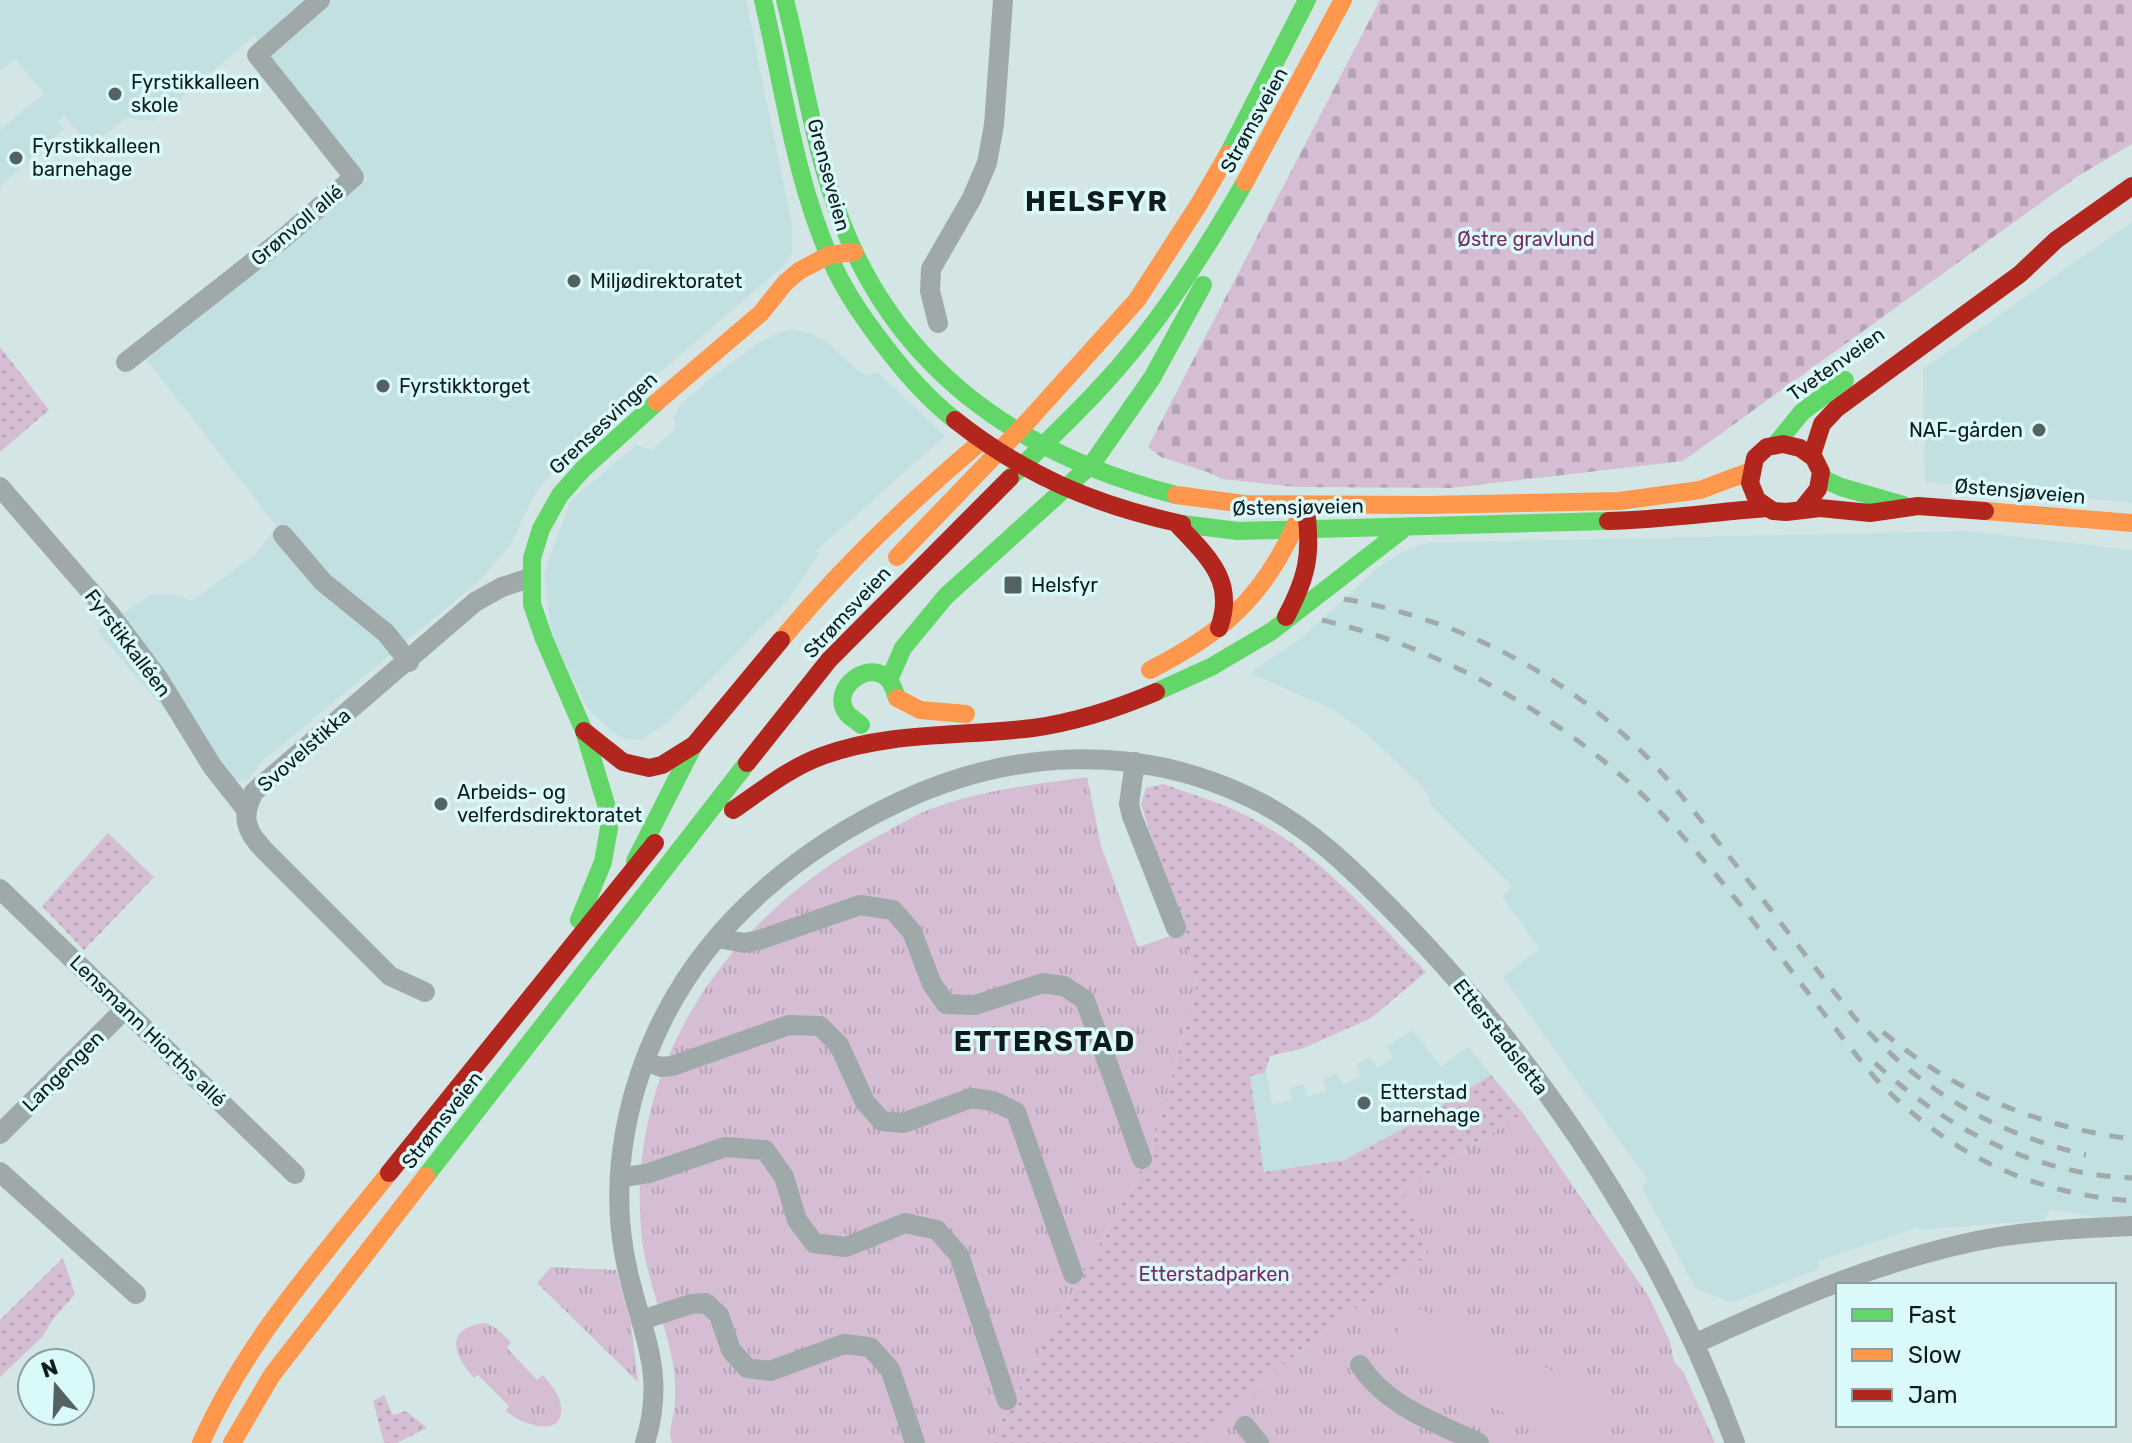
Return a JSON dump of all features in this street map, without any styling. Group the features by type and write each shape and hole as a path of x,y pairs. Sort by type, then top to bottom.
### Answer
{"main road":[{"name":"Grenseveien","path":"763,0 829,269 885,348"},
{"name":"Grenseveien","path":"785,0 822,158 854,252 871,283 903,328"},
{"name":"Strømsveien","path":"884,570 1137,300 1183,231 1236,139 1307,0"},
{"name":"Strømsveien","path":"232,1443 272,1375 367,1250 640,903 713,804 829,660 1098,390 1137,345 1208,245 1265,152 1343,0"},
{"path":"913,735 848,716 844,708 844,689 855,676 879,670 903,648 946,596 1092,464 1127,419 1179,334 1226,242 1265,152"},
{"name":"Tvetenveien","path":"1812,455 1818,433 1829,416 2020,274 2056,240 2132,186"},
{"name":"Tvetenveien","path":"2020,274 2065,254 2132,207"},
{"name":"Grensesvingen","path":"562,962 603,862 609,835 606,804 584,731 532,604 532,558 541,529 571,482 682,379 761,313 792,277 829,269 854,252"},
{"name":"Grensesvingen","path":"761,313 797,298"},
{"name":"Tvetenveien","path":"1776,444 1802,412 1872,360 1972,307"},
{"name":"Østensjøveien","path":"903,328 955,386 1022,436 1080,467 1151,491 1214,502 1435,506 1644,499 1705,491 1751,471 1760,454 1776,444"},
{"name":"Østensjøveien","path":"885,348 936,406 986,445 1062,488 1131,514 1178,525 1238,531 1302,530 1658,520 1767,508 1779,513 1802,509 1870,513 1904,505"},
{"path":"623,882 664,809 694,745 828,583 914,498 1077,367"},
{"path":"1776,444 1796,444 1812,455 1821,478 1819,490 1802,509"},
{"path":"1751,471 1755,496 1767,508"},
{"name":"Østensjøveien","path":"1821,478 1843,490 1874,495 1904,505 2132,523"},
{"path":"1284,622 1310,564 1302,530 1305,505"},
{"path":"1178,525 1216,567 1224,581 1227,599 1225,617 1219,628"},
{"path":"733,810 786,773 820,756 856,746 913,735 1018,730 1101,713 1225,659 1284,622 1406,527"},
{"path":"1138,676 1179,656 1219,628 1255,597 1302,530"},
{"path":"879,638 898,601 937,552"},
{"path":"879,670 897,698 920,710 949,714 991,713"},
{"path":"640,903 733,810 789,763 813,747 876,724 894,712 897,698"},
{"path":"584,731 616,761 638,768 650,768 674,759 694,745"},
{"name":"Strømsveien","path":"201,1442 244,1360 285,1301 685,806"},
{"path":"241,1443 244,1421"}],"street":[{"name":"Grønvoll allé","path":"126,362 285,237 354,177 257,55 320,0"},
{"path":"938,323 930,291 931,269 972,198 987,163 994,125 1003,0"},
{"name":"Fyrstikkalléen","path":"0,487 110,614 158,678 212,766 245,808"},
{"path":"283,535 323,582 386,633 409,662"},
{"name":"Svovelstikka","path":"425,992 390,976 254,840 247,824 245,808 254,792 409,662 475,602 502,587 530,578"},
{"path":"498,591 532,604"},
{"name":"Etterstadsletta","path":"645,1443 652,1419 656,1383 624,1255 620,1228 620,1178 625,1131 645,1061 680,987 718,938 770,884 855,824 920,792 974,773 1044,759 1115,759 1182,771 1233,789 1276,811 1326,845 1406,924 1500,1032 1585,1148 1625,1213 1694,1344 1735,1443"},
{"path":"1135,762 1129,804 1176,928"},
{"name":"Lensmann Hiorths allé","path":"0,889 295,1174"},
{"path":"718,938 744,943 759,940 860,905 893,910 912,932 932,984 946,1004 975,1005 1043,983 1064,986 1085,1000 1142,1159"},
{"name":"Langengen","path":"0,1134 125,1009"},
{"path":"645,1061 661,1067 672,1066 789,1025 820,1026 839,1045 865,1102 882,1121 903,1123 971,1098 993,1101 1016,1112 1073,1274"},
{"path":"620,1178 649,1173 725,1147 765,1150 784,1177 797,1220 814,1243 846,1247 905,1223 937,1230 959,1255 1007,1400"},
{"path":"0,1172 136,1294"},
{"path":"1837,1283 1948,1248 2042,1231 2132,1226"},
{"path":"1694,1344 1836,1283"},
{"path":"642,1320 691,1304 706,1303 719,1315 731,1350 747,1368 770,1371 844,1344 870,1347 890,1369 915,1443"},
{"path":"1360,1365 1371,1383 1408,1409 1479,1443"},
{"path":"1245,1426 1259,1443"}],"shaded area":[{"path":"0,0 746,0 792,226 792,253 782,267 571,449 536,492 509,547 480,580 263,761 249,778 239,781 192,742 97,630 152,594 174,594 192,601 255,555 277,527 146,359 368,179 254,36 153,121 126,118 91,146 64,116 58,121 64,129 0,186 0,130 44,93 15,59 0,70"},
{"path":"2132,222 2132,503 1925,482 1923,369"},
{"path":"790,329 808,332 827,342 859,372 869,375 877,372 945,436 816,551 819,554 787,601 667,723 641,740 625,739 588,709 551,634 544,574 570,501 636,445 652,450 676,428 673,418 681,404 762,340"},
{"path":"1967,531 2132,550 2132,1216 2095,1217 2050,1209 2044,1220 1920,1230 1918,1227 1817,1261 1819,1269 1731,1303 1695,1288 1642,1187 1649,1182 1503,977 1540,949 1502,897 1512,886 1432,806 1424,788 1367,734 1334,710 1250,673 1302,638 1377,568 1402,552 1427,543"},
{"name":"Etterstad barnehage","path":"1412,1030 1441,1067 1468,1047 1491,1075 1410,1125 1344,1160 1264,1172 1250,1076 1265,1073 1266,1070 1272,1104 1292,1101 1289,1089 1303,1084 1308,1097 1327,1091 1323,1079 1337,1073 1343,1084 1361,1077 1356,1064 1370,1057 1377,1068 1393,1058 1387,1047"}],"green space":[{"name":"Østre gravlund","path":"1380,0 2132,0 2132,144 2078,176 1683,461 1452,488 1297,487 1222,479 1161,457 1148,447"},
{"path":"0,347 49,410 0,452"},
{"path":"1087,777 1101,846 1138,947 1182,932 1197,984 1151,1152 989,1443 672,1443 674,1372 643,1244 641,1167 652,1107 671,1050 700,997 736,949 778,905 827,867 880,835 928,810 967,798"},
{"name":"Etterstadparken","path":"1164,784 1245,815 1296,846 1342,885 1426,972 1371,1018 1304,1048 1270,1056 1265,1073 1250,1076 1264,1172 1344,1160 1410,1125 1491,1075 1523,1113 1401,1191 1429,1254 1281,1367 1200,1443 989,1443 1151,1152 1197,984 1141,804 1146,788"},
{"path":"108,833 154,877 84,950 42,906"},
{"path":"1523,1113 1649,1297 1670,1342 1674,1362 1683,1371 1715,1443 1200,1443 1281,1367 1429,1254 1401,1191"},
{"path":"63,1258 75,1294 32,1347 16,1347 16,1362 0,1377 0,1320"},
{"path":"551,1267 616,1270 631,1324 638,1382 537,1283"},
{"path":"1411,1305 1609,1397 1593,1443 1568,1443 1385,1357"},
{"path":"485,1323 496,1328 511,1342 507,1348 537,1380 543,1375 553,1388 560,1402 561,1414 557,1422 551,1426 532,1425 513,1416 506,1411 509,1406 478,1375 474,1378 467,1369 457,1352 458,1337 463,1330"},
{"path":"384,1395 393,1415 406,1411 427,1428 397,1443 384,1443 373,1401"}],"railway":[{"path":"1344,599 1426,620 1466,635 1505,653 1578,697 1642,752 1666,778 1855,1018 1880,1044 1959,1105 2018,1134 2086,1155"},
{"path":"1322,620 1372,634 1469,674 1560,728 1602,760 1642,794 1678,831 1729,891 1875,1078 1931,1128 1992,1165 2024,1178 2058,1189 2132,1201"},
{"path":"1883,1032 1939,1073 2000,1104 2064,1126 2132,1139"},
{"path":"1875,1063 1931,1108 1993,1144 2060,1168 2132,1178"}],"traffic: fast":[{"path":"763,0 800,169 834,267 858,310 910,378 955,420"},
{"path":"785,0 832,196 867,277 898,324 934,366 974,401 1019,432 1068,457 1120,478 1176,495"},
{"path":"1228,154 1307,0"},
{"path":"1010,478 1086,402 1139,343 1195,264 1245,182"},
{"path":"889,680 903,648 946,596 1092,464 1152,378 1203,285"},
{"path":"1776,444 1802,412 1845,380"},
{"path":"579,920 603,862 609,828 606,804 584,731 532,604 532,558 541,529 560,495 583,469 657,402"},
{"path":"1821,478 1903,505"},
{"path":"1182,524 1238,531 1608,521"},
{"path":"1156,692 1211,667 1272,631 1406,527"},
{"path":"861,725 847,714 842,703 843,694 854,679 872,672 881,674 889,680 897,698"},
{"path":"635,861 694,745"},
{"path":"426,1176 747,763"}],"traffic: slow":[{"path":"1245,182 1343,0"},
{"path":"897,557 1028,421 1137,300 1228,154"},
{"path":"657,402 761,313 799,271 829,255 854,252"},
{"path":"781,640 875,538 977,445"},
{"path":"1176,495 1244,504 1427,505 1619,501 1700,490 1751,471"},
{"path":"1150,670 1204,638 1245,604 1277,561 1305,505"},
{"path":"1985,511 2132,523"},
{"path":"897,698 920,710 966,714"},
{"path":"201,1443 219,1406 262,1336 389,1173"},
{"path":"232,1443 272,1375 426,1176"}],"traffic: jam":[{"path":"1812,455 1822,424 1836,409 2020,274 2056,240 2132,186"},
{"path":"955,420 1008,457 1062,486 1120,508 1182,524"},
{"path":"1802,509 1818,489 1821,472 1814,458 1800,448 1783,444 1767,447 1755,458 1750,483 1757,500 1773,511 1820,508 1870,513 1918,506 1985,511"},
{"path":"747,763 829,660 1010,478"},
{"path":"1608,521 1767,508"},
{"path":"1286,617 1299,590 1306,565 1306,510"},
{"path":"1178,525 1209,559 1221,583 1224,597 1219,628"},
{"path":"584,731 623,762 649,768 662,765 694,745 781,640"},
{"path":"733,810 798,767 848,748 900,739 1049,725 1096,714 1156,692"},
{"path":"389,1173 655,843"}],"place":[{"name":"Fyrstikkalleen skole","path":"115,94"},
{"name":"Fyrstikkalleen barnehage","path":"16,158"},
{"name":"Miljødirektoratet","path":"574,281"},
{"name":"Fyrstikktorget","path":"383,386"},
{"name":"NAF-gården","path":"2039,430"},
{"name":"Helsfyr","path":"1013,585"},
{"name":"Arbeids- og velferdsdirektoratet","path":"441,804"},
{"name":"Etterstad barnehage","path":"1364,1103"}],"district":[{"name":"HELSFYR","path":"1097,201"},
{"name":"ETTERSTAD","path":"1045,1041"}]}
